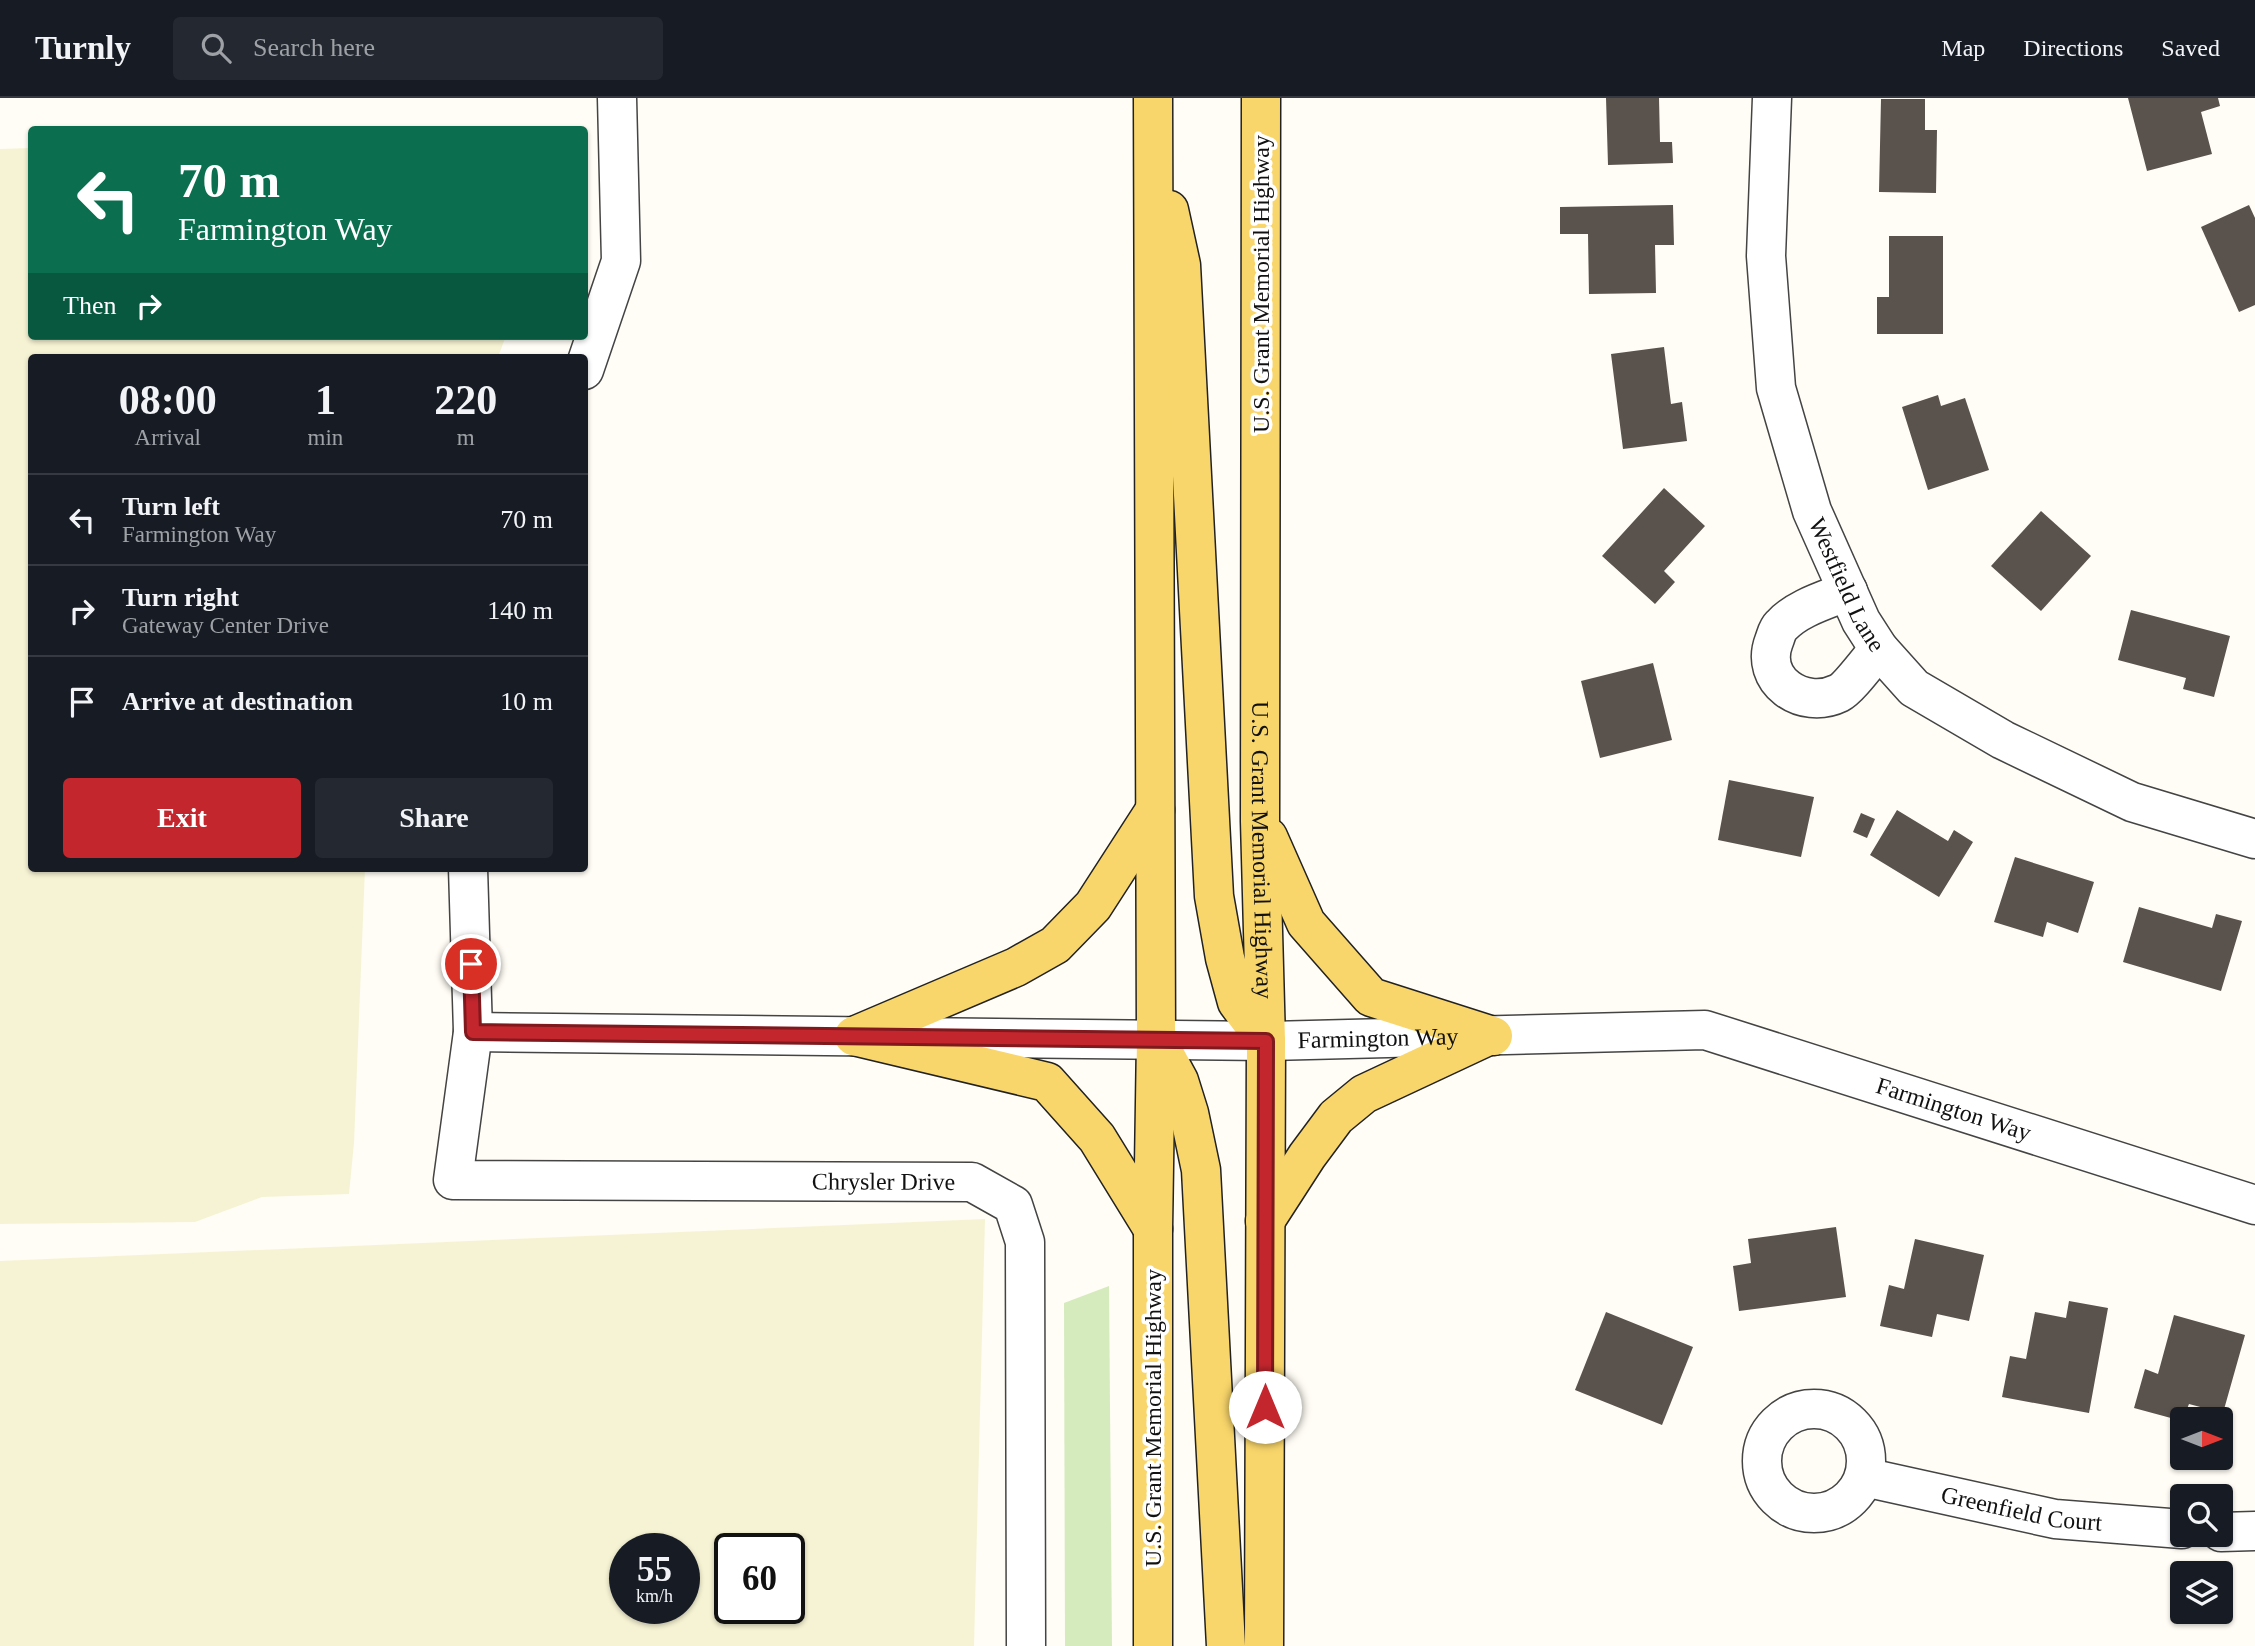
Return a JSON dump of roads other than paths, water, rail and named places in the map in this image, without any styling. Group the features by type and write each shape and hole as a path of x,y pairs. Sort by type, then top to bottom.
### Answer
{"main road":[{"name":"U.S. Grant Memorial Highway","path":"1153,98 1156,1040 1153,1646"},
{"name":"U.S. Grant Memorial Highway","path":"1261,98 1260,821 1266,1041 1264,1646"},
{"path":"1153,138 1181,265 1214,896 1225,958 1237,1002 1266,1041"},
{"path":"854,1036 1016,967 1055,945 1093,906 1155,810"},
{"path":"1260,821 1306,923 1371,997 1490,1036"},
{"path":"854,1036 1047,1082 1097,1138 1153,1229"},
{"path":"1265,1221 1336,1117 1364,1094 1490,1036"},
{"path":"1156,1040 1180,1081 1201,1170 1226,1646"}],"street":[{"path":"588,358 621,261 617,98"},
{"name":"Westfield Lane","path":"1772,98 1766,256 1776,388 1812,511 1861,621 1879,649 1914,688 2003,740 2132,802 2255,839"},
{"path":"1848,591 1799,612 1779,627 1770,651 1775,675 1792,694 1817,700 1841,692 1879,649"},
{"path":"468,872 473,1032"},
{"name":"Farmington Way","path":"473,1032 1266,1041 1705,1030 2255,1205"},
{"name":"Chrysler Drive","path":"473,1032 453,1180 972,1182 1013,1205 1025,1242 1026,1646"},
{"name":"Greenfield Court","path":"1864,1477 2055,1519 2170,1528"},
{"path":"2233,1532 2255,1531"}]}
